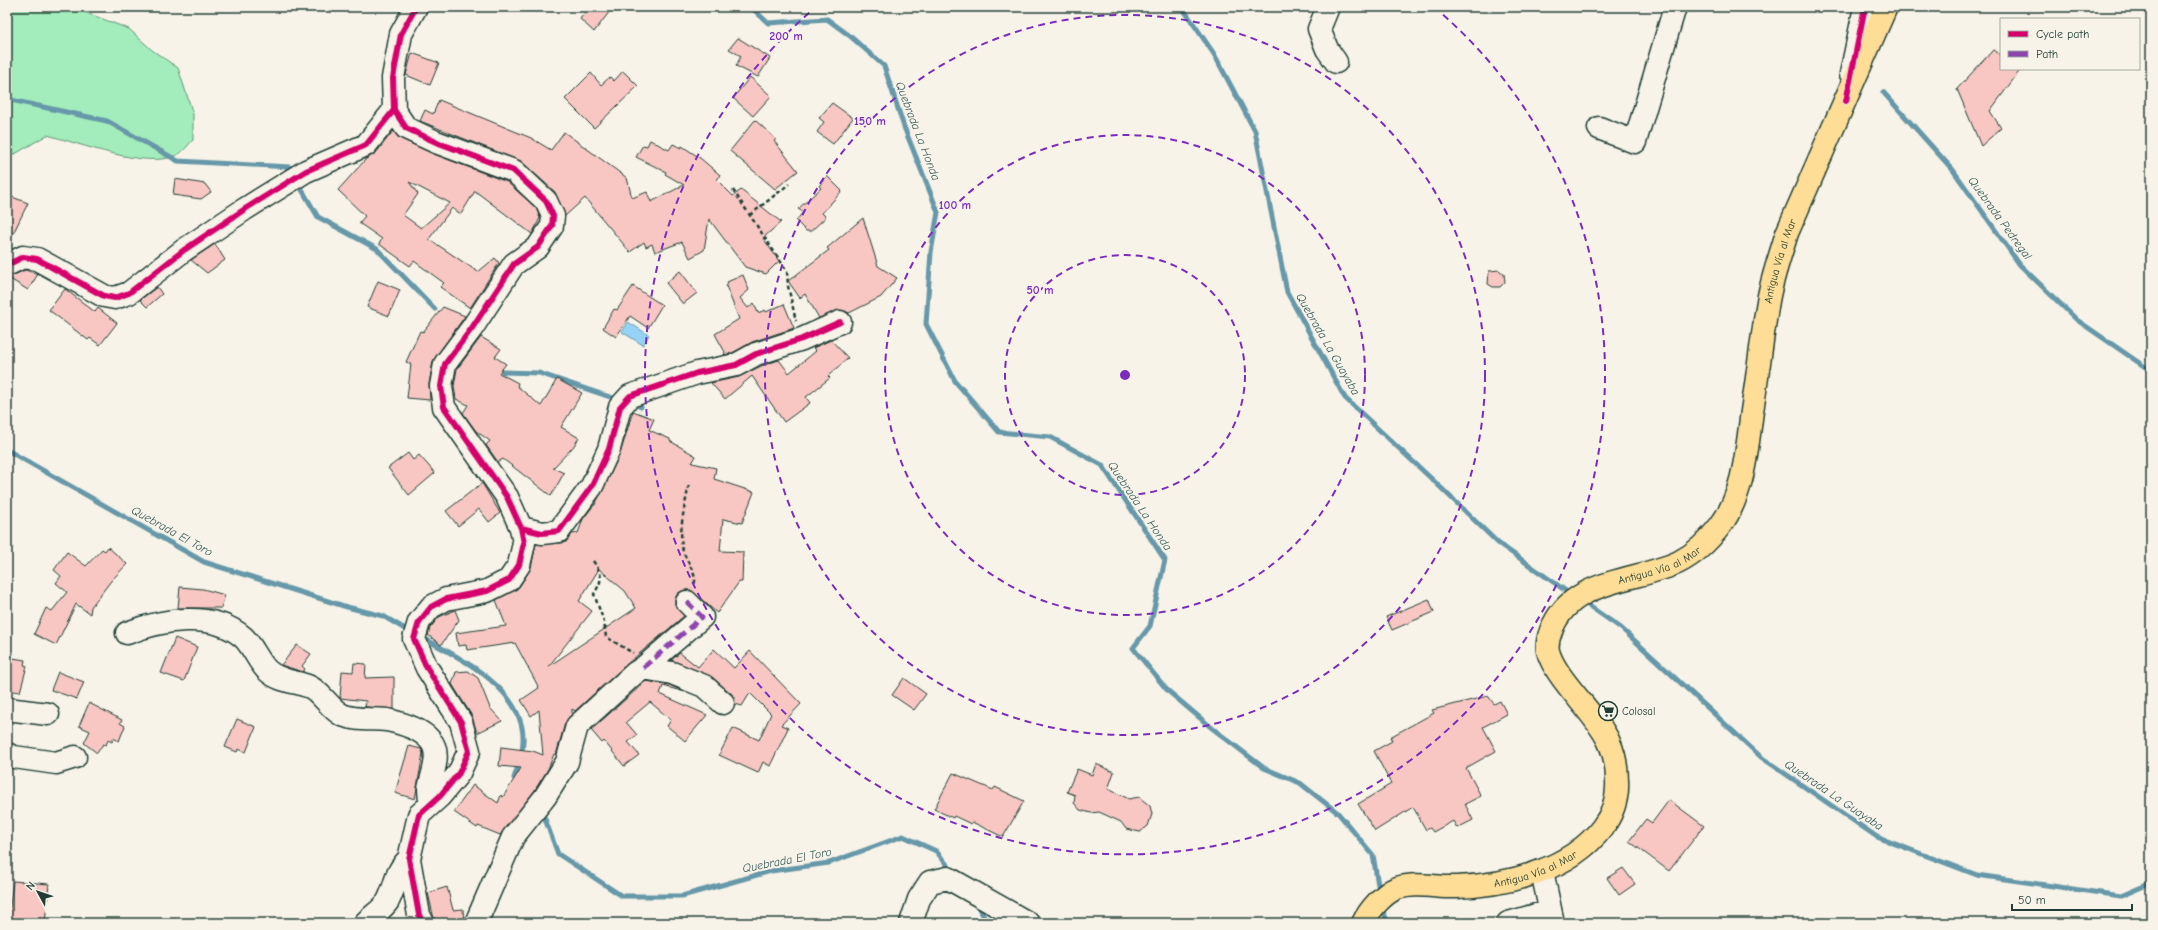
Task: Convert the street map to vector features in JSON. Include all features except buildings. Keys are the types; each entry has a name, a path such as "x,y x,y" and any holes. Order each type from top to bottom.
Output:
{"main road":[{"name":"Antigua Vía al Mar","path":"1363,923 1366,917 1382,898 1396,888 1419,885 1457,887 1500,882 1542,871 1568,858 1589,842 1602,828 1609,816 1618,792 1617,766 1609,741 1555,666 1548,649 1551,631 1559,616 1571,603 1590,591 1622,578 1651,572 1679,561 1702,546 1721,524 1737,495 1748,439 1768,298 1777,263 1787,234 1886,7"}],"street":[{"path":"416,7 401,34 393,78 394,110 406,128 436,142 514,172 546,201 553,216 552,226 538,247 514,264 472,328 445,364 441,386 444,407 507,497 521,528 524,543 519,566 509,580 486,591 446,599 431,607 419,622 414,639 427,668 461,722 469,751 459,773 419,815 409,859 419,915 422,923"},
{"path":"1328,7 1319,29 1327,49 1336,62"},
{"path":"1599,128 1635,142 1675,7"},
{"path":"1846,100 1866,7"},
{"path":"11,263 23,257 37,259 104,296 116,298 129,293 184,250 232,217 306,171 366,145 394,110"},
{"path":"521,528 542,533 559,531 592,486 609,449 620,407 630,396 697,373 736,365 756,354 802,339 840,322"},
{"path":"476,923 513,837 545,797 567,762 577,726 702,617 687,602"},
{"path":"127,633 148,625 179,621 206,621 226,627 243,638 268,672 283,680 312,687 329,706 342,715 357,718 387,720 424,734 435,748 435,765 429,791 431,804"},
{"path":"643,668 672,673 704,686 723,704"},
{"path":"7,709 48,714"},
{"path":"7,754 14,757 56,763 75,757"},
{"path":"365,923 387,901 400,867 409,859"},
{"path":"1508,923 1552,917 1542,871"},
{"path":"911,923 919,899 930,882 948,878 1028,923"}],"path":[{"path":"750,215 789,184"},
{"path":"733,190 786,270 794,313 802,339"},
{"path":"687,602 685,597 696,580 682,547 682,532 689,485"},
{"path":"593,561 601,577 601,583 594,594 604,622 606,637 628,648 643,664 643,668"}],"green space":[{"path":"7,7 77,7 79,10 129,29 152,50 178,68 193,114 193,140 179,154 164,159 149,159 113,154 47,135 15,154 7,153"}],"water":[{"path":"628,322 649,335 643,345 622,332"}],"waterway":[{"name":"Quebrada La Honda","path":"751,7 768,23 827,19 850,36 884,66 904,127 938,212 931,252 926,324 955,381 999,432 1050,437 1102,465 1165,560 1150,626 1133,648 1167,690 1212,728 1264,768 1300,783 1338,813 1373,855 1378,885"},
{"name":"Quebrada La Guayaba","path":"1182,7 1214,54 1255,131 1287,292 1345,398 1498,543 1566,591"},
{"name":"Quebrada Pedregal","path":"1883,92 1953,170 2020,265 2077,320 2151,371"},
{"path":"7,96 11,100 107,121 178,161 290,167"},
{"path":"298,183 318,217 377,249 435,309"},
{"path":"503,372 539,373 619,400"},
{"path":"632,404 641,407"},
{"name":"Quebrada El Toro","path":"7,450 204,562 347,607 383,616 405,629"},
{"name":"Quebrada La Guayaba","path":"1582,601 1621,628 1761,757 1877,837 1977,875 2121,896 2151,883"},
{"name":"Quebrada El Toro","path":"427,640 479,671 495,684 509,699 518,716 523,734 521,755"},
{"name":"Quebrada El Toro","path":"519,763 514,778 519,782"},
{"name":"Quebrada El Toro","path":"542,811 558,854 622,896 682,896 771,871 829,863 903,836 936,851 953,872"},
{"name":"Quebrada El Toro","path":"976,902 987,923"},
{"name":"Quebrada La Honda","path":"1383,911 1388,923"}],"marked path":[{"path":"643,668 702,617 687,602"}],"cycle path":[{"path":"416,7 401,34 393,78 394,110 406,128 436,142 514,171 546,201 553,216 552,226 538,247 514,264 472,328 445,364 441,386 444,407 507,497 521,528 524,543 519,565 509,580 487,591 446,599 431,607 419,622 414,639 427,668 461,722 469,751 459,773 440,796 419,815 409,859 419,915 423,923"},
{"path":"1846,101 1865,7"},
{"path":"11,263 23,257 37,259 104,296 115,298 129,293 184,250 245,209 306,171 366,145 394,110"},
{"path":"521,528 542,533 559,531 592,486 609,449 620,407 630,396 697,373 736,365 756,354 802,339 840,322"}],"place":[{"name":"Colosal","path":"1608,711"}]}
